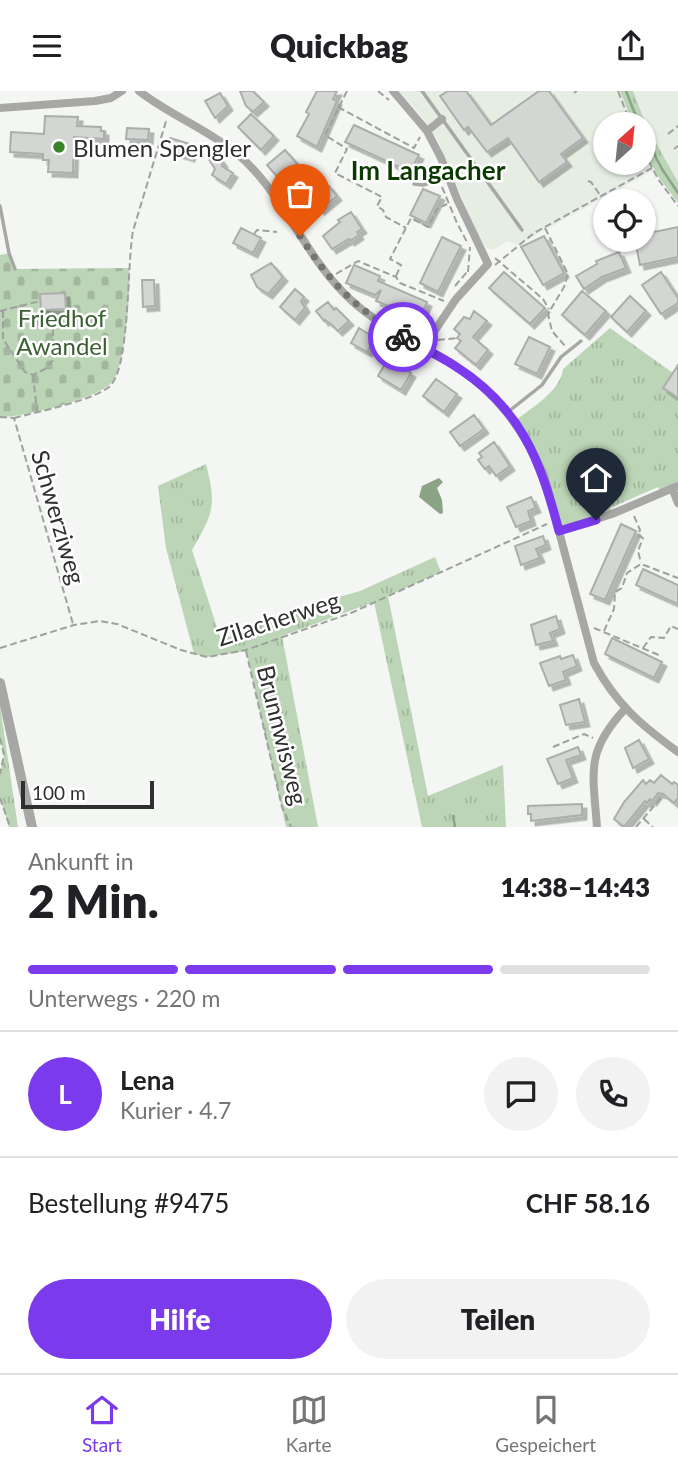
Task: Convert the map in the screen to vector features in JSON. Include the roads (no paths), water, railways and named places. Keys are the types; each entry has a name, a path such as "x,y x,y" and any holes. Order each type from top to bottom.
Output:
{"street":[{"path":"0,108 95,101 111,98 122,91"},
{"path":"139,91 218,139 252,168 267,185 329,278 355,304 405,338 470,376 508,412 531,446 539,465 594,663 605,684 625,709 645,728 678,752"},
{"path":"393,91 424,133 449,177 488,264 456,299 423,348"},
{"path":"424,133 442,119"},
{"path":"558,526 630,506 675,487 678,503"},
{"path":"0,683 32,827"},
{"path":"597,827 593,768 600,741 607,728 625,709"}],"lane":[{"path":"422,91 522,230"},
{"path":"416,186 449,177"},
{"path":"0,206 9,253 15,269"},
{"path":"508,412 542,385 569,349 581,341"},
{"path":"522,389 528,396"}],"waterway":[{"path":"626,91 634,112"},
{"path":"656,158 678,193"},
{"path":"453,816 455,827"}],"place":[{"name":"Blumen Spengler","path":"59,147"}],"district":[{"name":"Im Langacher","path":"428,170"}],"park label":[{"name":"Friedhof Awandel","path":"62,331"}]}
